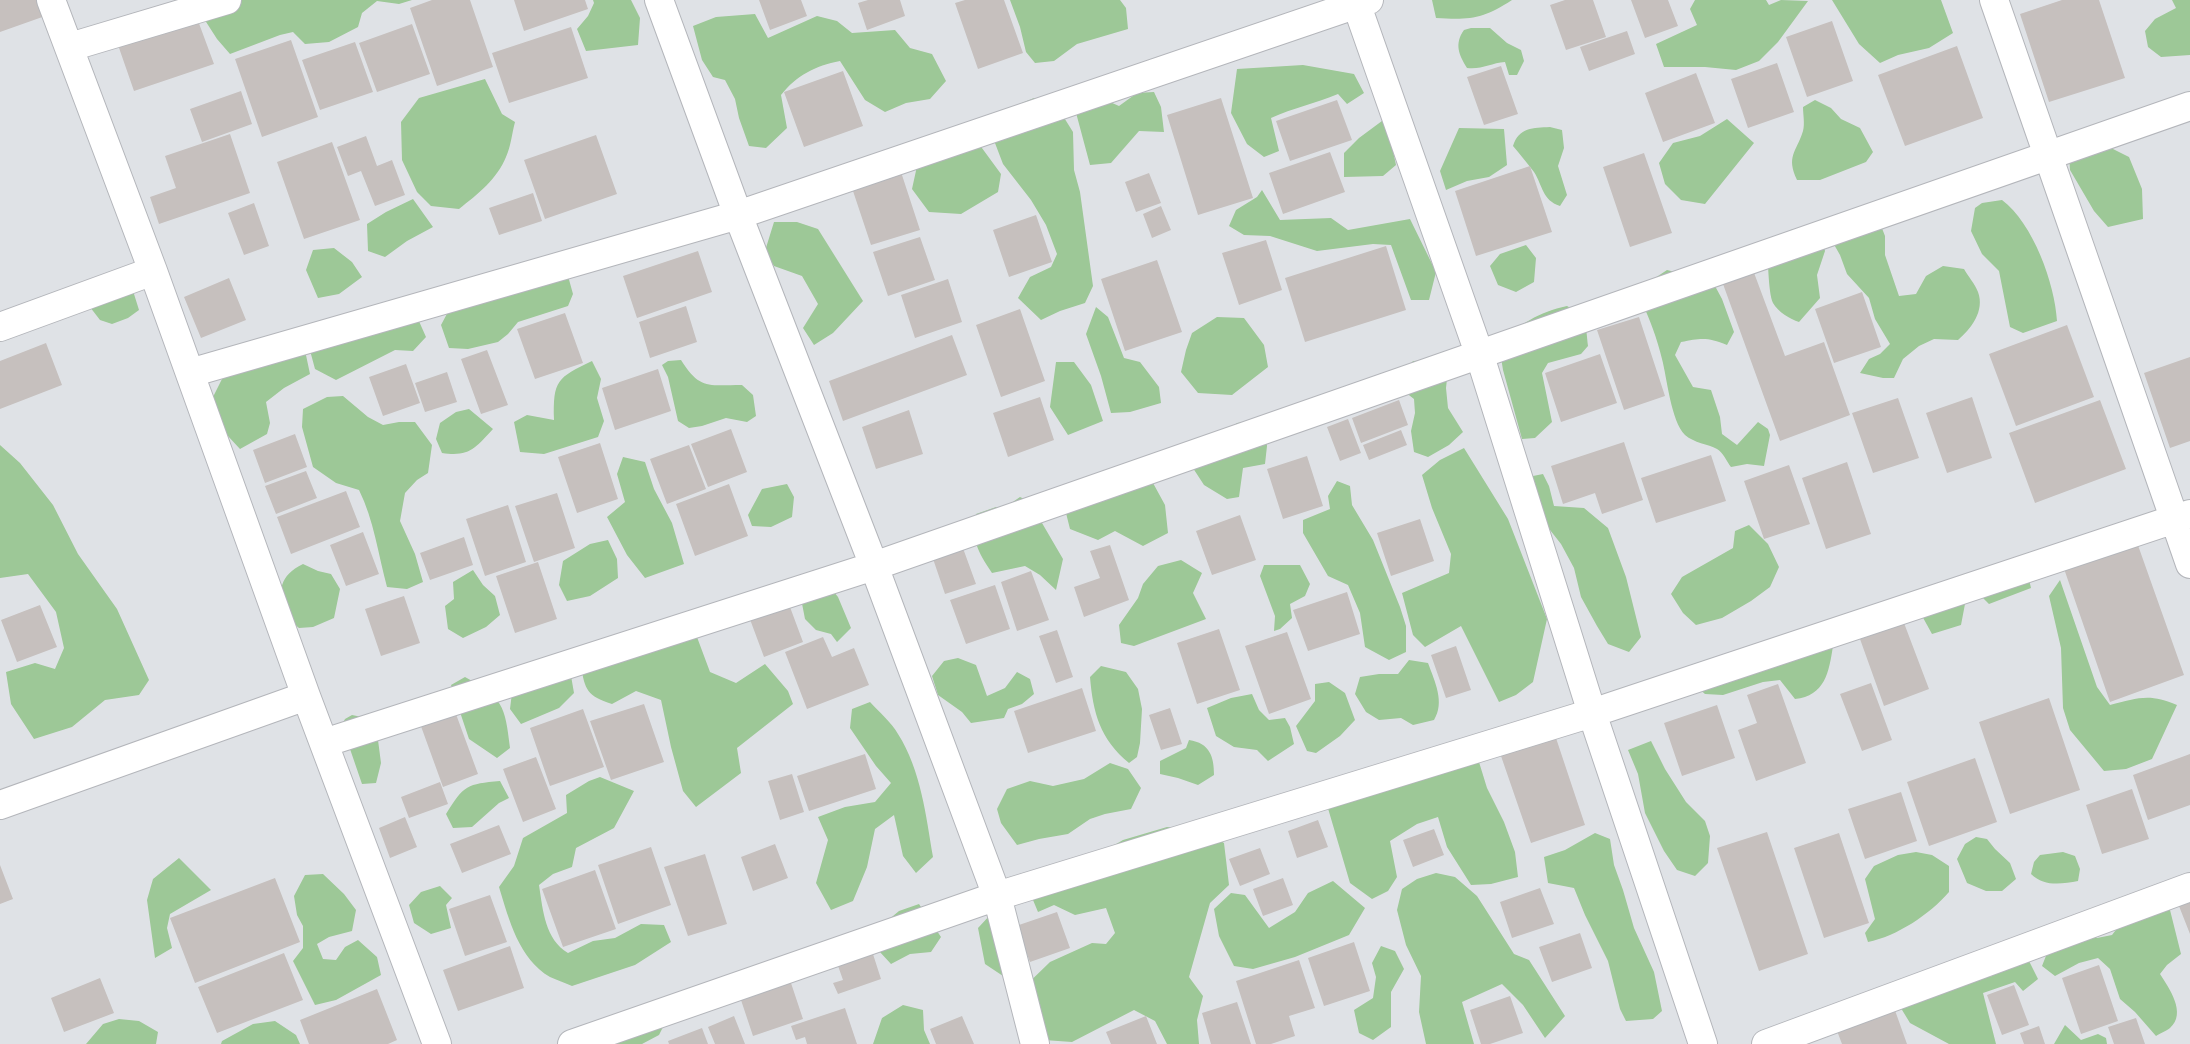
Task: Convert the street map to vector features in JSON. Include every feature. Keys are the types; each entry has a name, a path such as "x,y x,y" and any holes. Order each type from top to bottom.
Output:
{"street":[{"path":"52,0 154,271 306,696 436,1044"},
{"path":"70,47 227,0"},
{"path":"659,0 738,215 874,566 998,896 1035,1044"},
{"path":"1994,0 2048,156 2182,517 2190,564"},
{"path":"190,373 738,215 1360,1 1479,353 1592,713 1703,1044"},
{"path":"324,743 874,566 2190,106"},
{"path":"0,327 154,271"},
{"path":"572,1044 998,896 1592,713 2182,517"},
{"path":"0,805 306,696"},
{"path":"1766,1044 2190,887"}],"green space":[{"path":"209,0 412,0 399,4 377,1 362,13 358,27 329,42 305,44 293,32 230,54 217,39 201,14"},
{"path":"593,0 631,0 640,18 638,45 586,51 577,29 588,16 594,3"},
{"path":"1010,0 1120,0 1126,8 1128,29 1077,44 1054,61 1035,63 1026,52 1020,27"},
{"path":"1432,0 1512,0 1484,15 1458,19 1436,18"},
{"path":"1695,0 1766,0 1769,5 1781,0 1808,1 1778,42 1759,61 1736,70 1705,67 1664,67 1656,44 1697,25 1690,9"},
{"path":"1832,0 1941,0 1953,33 1929,48 1898,55 1880,63 1859,44"},
{"path":"2172,0 2190,0 2190,55 2161,57 2148,47 2145,31 2155,19 2176,8"},
{"path":"755,14 768,38 817,16 837,21 852,33 895,30 910,48 932,54 946,81 930,99 906,103 885,112 865,100 840,61 822,66 807,72 793,82 781,95 787,128 766,148 749,146 739,118 735,99 725,80 713,77 702,60 693,26 716,17"},
{"path":"1490,28 1507,43 1521,50 1524,61 1517,75 1509,75 1505,62 1477,68 1467,68 1458,45 1464,30"},
{"path":"1303,65 1354,74 1364,93 1347,104 1338,94 1271,118 1279,151 1264,157 1247,144 1231,113 1237,69"},
{"path":"485,79 502,114 515,122 506,157 492,179 480,192 459,209 431,206 417,192 402,160 401,122 419,98"},
{"path":"1085,91 1119,106 1137,93 1154,92 1161,107 1164,132 1139,131 1111,163 1090,165 1075,109"},
{"path":"1034,98 1063,116 1073,132 1074,170 1080,192 1093,286 1085,303 1060,311 1041,320 1018,298 1030,277 1051,267 1057,254 1046,225 1031,200 1003,164 990,130 1005,110"},
{"path":"1815,100 1831,108 1841,119 1860,128 1873,152 1866,162 1820,180 1797,180 1792,160 1804,128 1803,107"},
{"path":"1386,118 1396,165 1383,176 1344,177 1344,153 1359,138"},
{"path":"1727,119 1754,143 1705,204 1681,200 1665,184 1659,163 1673,143 1700,136"},
{"path":"1550,127 1562,130 1564,148 1558,166 1567,195 1560,206 1546,196 1534,172 1513,146 1519,135 1523,132 1532,128"},
{"path":"1459,128 1504,129 1507,165 1489,177 1467,181 1446,190 1440,171"},
{"path":"2068,140 2109,147 2129,157 2142,189 2143,219 2108,227 2094,211 2070,170"},
{"path":"979,144 1001,174 998,192 961,214 929,212 912,189 919,157"},
{"path":"1262,190 1280,220 1331,218 1348,230 1410,219 1436,272 1429,300 1411,300 1391,245 1373,244 1317,251 1270,236 1244,235 1229,226 1236,210 1257,197"},
{"path":"413,199 433,227 407,241 385,257 368,251 367,224"},
{"path":"2002,200 2023,223 2040,255 2052,290 2055,306 2057,321 2023,333 2010,327 1999,271 1982,254 1971,231 1975,208 1982,203"},
{"path":"1876,213 1885,236 1885,255 1899,296 1916,294 1926,276 1943,266 1964,269 1977,289 1980,299 1978,313 1972,325 1963,336 1958,340 1934,339 1919,346 1903,359 1894,378 1883,378 1860,373 1869,359 1880,354 1890,344 1875,319 1869,298 1847,274 1832,241"},
{"path":"774,222 797,222 818,229 863,301 833,333 814,345 803,328 818,304 802,276 774,266 765,251"},
{"path":"1793,229 1820,230 1825,251 1817,275 1820,298 1799,322 1778,309 1773,303 1770,291 1767,243"},
{"path":"1526,245 1536,258 1534,282 1516,292 1498,285 1490,266 1500,254"},
{"path":"334,248 352,262 362,277 339,294 318,298 306,270 313,250"},
{"path":"1667,270 1708,273 1722,299 1734,332 1727,345 1709,339 1681,342 1675,355 1693,387 1711,390 1720,417 1722,434 1737,445 1758,422 1768,429 1770,435 1764,466 1747,464 1731,467 1719,450 1697,442 1685,435 1676,420 1658,344 1641,301 1652,280"},
{"path":"568,276 573,294 568,306 518,322 498,342 468,349 449,348 441,325 449,310"},
{"path":"109,285 134,294 139,310 128,318 112,324 100,320 83,298"},
{"path":"1567,306 1582,318 1586,328 1588,346 1581,354 1548,363 1542,373 1552,422 1535,438 1522,439 1503,370 1499,345 1514,331 1538,315"},
{"path":"1096,307 1108,317 1124,358 1140,362 1159,387 1161,403 1130,412 1111,413 1101,376 1086,334"},
{"path":"1217,317 1244,318 1264,345 1268,367 1232,395 1198,393 1181,372 1192,333"},
{"path":"418,319 426,337 413,351 395,350 336,380 315,369 308,343"},
{"path":"303,341 310,374 284,388 266,402 270,423 267,434 240,449 227,435 213,397 227,369"},
{"path":"681,360 694,377 706,384 742,385 753,395 756,416 747,422 726,418 689,428 678,421 668,377 662,365 668,361"},
{"path":"1437,360 1448,370 1446,388 1448,408 1463,432 1449,445 1428,457 1414,452 1411,431 1415,413 1414,399 1396,385 1413,361"},
{"path":"592,361 601,379 597,398 604,421 598,437 544,454 520,452 514,422 527,415 554,420 556,388 564,377"},
{"path":"1056,362 1074,362 1091,385 1103,421 1068,435 1050,407"},
{"path":"343,396 368,417 383,425 415,422 432,445 428,473 417,480 405,493 400,521 415,554 423,582 407,589 387,587 372,525 359,490 336,483 313,467 302,427 303,409 327,397"},
{"path":"469,409 493,429 471,450 459,454 442,453 436,439 440,423 456,412"},
{"path":"1254,421 1265,430 1267,446 1265,464 1243,468 1239,497 1227,499 1204,485 1189,462 1237,423"},
{"path":"0,445 20,463 53,505 78,554 117,609 149,680 139,695 105,700 72,727 34,739 11,704 6,672 35,663 55,669 64,648 56,612 28,574 0,578"},
{"path":"1464,448 1508,519 1547,619 1533,682 1516,695 1499,702 1461,626 1425,647 1413,635 1402,593 1449,573 1451,554 1432,508 1422,475 1440,460"},
{"path":"623,457 645,462 654,489 672,523 684,564 645,578 627,555 607,517 625,502 617,474"},
{"path":"1136,462 1153,483 1165,505 1168,533 1143,546 1115,531 1098,540 1070,529 1061,493 1083,479"},
{"path":"1543,474 1549,486 1554,506 1584,508 1608,528 1626,577 1641,637 1629,652 1608,644 1581,597 1574,568 1561,544 1532,507 1529,481 1533,476"},
{"path":"1337,481 1350,486 1352,505 1373,540 1406,626 1406,652 1389,660 1365,647 1360,613 1348,585 1328,576 1303,533 1303,520 1330,509 1328,496"},
{"path":"787,484 794,497 792,517 771,527 752,526 748,515 762,489"},
{"path":"1020,497 1037,505 1042,523 1063,559 1056,590 1040,575 1025,566 992,573 977,545 975,539 976,514 996,507 1001,510"},
{"path":"1749,525 1768,544 1779,567 1770,587 1722,618 1696,625 1683,613 1671,594 1682,577 1733,548 1735,531"},
{"path":"608,540 617,559 618,578 590,596 567,601 559,585 563,561 590,544"},
{"path":"1181,560 1202,573 1193,593 1206,619 1134,646 1121,643 1119,625 1138,598 1143,584 1158,566"},
{"path":"303,564 318,571 331,574 340,589 334,618 313,627 299,628 282,614 281,591 282,584 289,574"},
{"path":"1264,565 1300,565 1310,584 1305,596 1290,604 1292,618 1280,629 1274,631 1275,616 1260,576"},
{"path":"473,570 483,585 495,596 500,615 486,627 463,638 448,629 445,606 454,599 453,582"},
{"path":"2027,571 2031,588 1989,604 1976,591"},
{"path":"807,573 822,577 838,597 851,628 837,642 831,634 816,630 805,619 799,588"},
{"path":"2060,580 2097,687 2110,705 2128,700 2151,698 2177,705 2152,759 2126,769 2104,771 2070,730 2063,708 2061,648 2049,596"},
{"path":"1951,596 1965,604 1961,625 1932,634 1921,614"},
{"path":"691,621 710,672 736,683 765,664 788,691 793,704 737,748 741,773 696,807 683,791 661,700 636,691 612,704 604,701 592,695 589,691 584,681 581,666"},
{"path":"1833,646 1830,665 1824,681 1819,688 1805,697 1795,699 1780,680 1763,682 1723,695 1705,694 1695,685"},
{"path":"958,658 976,665 987,696 1005,688 1017,672 1030,679 1034,694 1022,704 1008,709 1004,718 971,723 962,712 938,695 932,676 944,661"},
{"path":"1409,660 1428,663 1439,699 1439,706 1434,720 1413,725 1401,718 1379,720 1366,712 1355,694 1360,677 1398,674"},
{"path":"1101,666 1126,672 1138,689 1142,709 1140,743 1137,757 1129,763 1111,744 1096,714 1090,677"},
{"path":"570,670 574,693 559,708 521,724 510,709 514,676"},
{"path":"465,677 495,697 504,712 510,748 497,758 469,739 451,685"},
{"path":"1329,682 1345,693 1355,720 1340,736 1316,753 1307,751 1296,726 1315,701 1315,684"},
{"path":"1252,694 1259,710 1269,720 1285,718 1290,727 1294,744 1268,761 1257,750 1234,747 1216,736 1207,708 1231,698"},
{"path":"870,702 888,721 906,748 917,778 925,810 933,857 916,873 903,856 894,815 875,829 867,867 853,901 831,910 816,883 828,840 818,817 845,807 875,802 891,783 876,766 850,728 852,709"},
{"path":"352,715 367,718 374,724 381,763 376,783 362,784 350,749 339,730 345,719"},
{"path":"1189,740 1202,744 1209,752 1213,762 1214,775 1198,785 1160,774 1160,761 1186,748"},
{"path":"1651,741 1665,769 1686,802 1705,821 1710,836 1708,863 1695,876 1677,870 1664,851 1645,813 1638,774 1628,750"},
{"path":"1468,752 1479,762 1487,788 1504,822 1515,852 1518,877 1491,884 1471,885 1447,847 1438,817 1417,824 1390,841 1397,877 1388,891 1372,899 1350,883 1327,805"},
{"path":"1110,763 1128,769 1141,788 1131,809 1090,819 1068,834 1017,845 1001,823 997,809 1007,789 1030,781 1053,786 1084,779"},
{"path":"600,777 634,791 614,828 576,848 572,867 553,874 539,885 546,924 554,940 568,953 593,941 615,938 641,924 664,925 671,942 635,965 572,986 550,977 530,960 511,925 499,887 514,866 523,838 567,813 566,795 589,781"},
{"path":"500,781 509,798 499,803 472,827 453,828 446,814 462,792 473,785"},
{"path":"1167,827 1204,833 1224,843 1229,885 1210,903 1189,977 1203,996 1197,1020 1199,1044 1167,1044 1155,1021 1134,1010 1072,1042 1044,1040 1017,994 1050,962 1092,943 1106,944 1115,933 1106,908 1075,915 1054,905 1038,912 1033,900 1050,881 1123,840"},
{"path":"1595,833 1610,839 1614,865 1634,928 1654,972 1662,1011 1653,1019 1626,1021 1620,1009 1608,961 1574,888 1548,883 1544,857 1565,850"},
{"path":"1976,837 1987,839 2010,863 2016,879 2002,891 1986,891 1967,883 1957,859 1965,844"},
{"path":"1916,852 1932,855 1949,866 1949,892 1932,909 1901,930 1868,942 1865,933 1875,919 1865,879 1874,866 1898,855"},
{"path":"2063,852 2075,856 2080,869 2078,881 2053,884 2042,881 2031,874 2034,862 2040,855"},
{"path":"179,858 211,890 170,914 167,928 172,948 155,958 147,900 153,879"},
{"path":"1436,873 1455,877 1477,896 1514,954 1529,960 1565,1016 1545,1038 1523,1005 1502,984 1462,1002 1474,1044 1426,1044 1419,1012 1421,976 1406,945 1397,910 1402,889 1417,879"},
{"path":"323,874 344,894 356,910 352,931 329,937 317,944 323,959 336,960 345,947 358,940 377,957 381,975 336,1000 315,1005 293,961 303,948 303,926 297,915 294,896 305,875"},
{"path":"1333,881 1365,908 1349,935 1295,957 1253,969 1234,966 1219,936 1214,909 1231,893 1245,895 1269,928 1295,912 1308,893"},
{"path":"440,886 452,898 446,905 451,928 431,934 414,923 409,905 421,892"},
{"path":"2168,902 2181,954 2167,965 2160,974 2172,993 2177,1008 2177,1015 2175,1022 2170,1028 2156,1036 2135,1012 2120,999 2110,969 2098,958 2079,963 2055,976 2042,966 2051,943 2085,929 2097,938 2112,935 2133,908"},
{"path":"919,904 941,937 931,952 910,954 891,964 879,951 881,926 899,911"},
{"path":"991,914 1024,968 1003,976 985,964 978,928"},
{"path":"1381,946 1395,951 1404,969 1391,992 1391,1027 1373,1040 1359,1033 1354,1010 1373,998 1376,977 1372,963"},
{"path":"2026,955 2038,979 2023,991 2015,982 1983,993 1996,1044 1949,1044 1910,1023 1896,1000 1992,976 2004,958"},
{"path":"903,1005 923,1010 924,1030 930,1044 873,1044 882,1018"},
{"path":"119,1019 139,1021 158,1032 156,1044 86,1044 103,1024"},
{"path":"667,1019 659,1035 642,1044 597,1044"},
{"path":"275,1021 296,1035 300,1044 221,1044 222,1041 253,1024"},
{"path":"2065,1025 2081,1040 2098,1034 2106,1038 2107,1044 2054,1044"}],"building":[{"path":"0,0 42,0 48,15 0,32"},
{"path":"432,0 470,0 493,67 437,86 410,8"},
{"path":"514,0 585,0 588,9 524,31"},
{"path":"759,0 801,0 807,16 770,30"},
{"path":"868,0 900,0 905,16 867,30 858,3"},
{"path":"965,0 1004,0 1023,53 978,69 955,3"},
{"path":"1565,0 1593,0 1606,37 1566,50 1550,5"},
{"path":"1631,0 1668,0 1678,26 1645,38"},
{"path":"2062,0 2099,0 2125,78 2049,102 2020,14"},
{"path":"197,18 214,64 134,91 118,45"},
{"path":"1832,21 1853,81 1807,97 1786,37"},
{"path":"412,24 430,74 377,92 359,43"},
{"path":"571,27 588,78 509,103 492,53"},
{"path":"1627,31 1635,54 1589,71 1580,47"},
{"path":"291,40 318,117 262,137 235,59"},
{"path":"355,42 373,92 320,110 302,60"},
{"path":"1957,46 1983,118 1905,146 1878,75"},
{"path":"1777,63 1794,112 1748,128 1731,79"},
{"path":"1501,66 1518,114 1484,125 1467,77"},
{"path":"843,71 863,126 804,147 784,92"},
{"path":"1696,73 1715,123 1663,142 1645,93"},
{"path":"241,91 252,124 202,142 190,109"},
{"path":"1221,98 1253,198 1198,215 1167,115"},
{"path":"1337,100 1352,140 1290,161 1276,121"},
{"path":"230,134 250,193 159,224 150,197 176,188 165,156"},
{"path":"596,135 617,194 545,219 524,160"},
{"path":"366,136 377,166 392,160 405,195 375,206 361,171 348,176 337,147"},
{"path":"332,142 360,220 304,239 277,162"},
{"path":"1330,152 1345,192 1283,214 1269,173"},
{"path":"1644,153 1672,233 1630,247 1603,167"},
{"path":"1530,166 1552,232 1476,256 1455,191"},
{"path":"901,172 920,230 871,245 852,188"},
{"path":"1149,173 1161,203 1136,212 1125,182"},
{"path":"533,193 542,221 499,235 489,208"},
{"path":"254,203 269,246 244,255 228,213"},
{"path":"1161,206 1171,230 1152,238 1143,214"},
{"path":"1036,215 1052,262 1009,277 993,230"},
{"path":"920,237 935,280 888,296 873,252"},
{"path":"1266,240 1282,290 1239,305 1222,253"},
{"path":"1386,246 1406,310 1305,342 1285,278"},
{"path":"698,251 712,292 637,318 623,276"},
{"path":"1157,260 1182,332 1125,351 1101,279"},
{"path":"1750,262 1785,356 1824,342 1850,415 1780,441 1719,273"},
{"path":"229,278 246,320 201,338 184,297"},
{"path":"948,279 962,322 915,338 901,295"},
{"path":"1862,292 1881,347 1834,363 1815,309"},
{"path":"686,306 697,342 650,358 639,322"},
{"path":"1020,309 1045,381 1001,397 976,325"},
{"path":"565,313 583,363 535,379 517,329"},
{"path":"1639,317 1665,396 1624,410 1597,330"},
{"path":"2067,325 2094,397 2016,426 1989,354"},
{"path":"952,335 967,375 843,421 829,381"},
{"path":"46,343 62,385 0,409 0,361"},
{"path":"487,350 508,405 481,414 461,359"},
{"path":"1600,354 1617,403 1561,422 1545,373"},
{"path":"2190,357 2190,441 2170,448 2144,373"},
{"path":"406,364 420,403 383,416 369,377"},
{"path":"658,369 671,411 615,430 602,388"},
{"path":"447,372 457,402 425,412 415,383"},
{"path":"1040,397 1054,440 1008,457 993,413"},
{"path":"1972,397 1992,458 1947,473 1926,413"},
{"path":"1898,398 1919,458 1873,473 1852,413"},
{"path":"1399,400 1408,425 1361,443 1352,418"},
{"path":"2100,400 2126,469 2035,503 2009,433"},
{"path":"909,410 923,454 876,469 862,427"},
{"path":"1348,419 1361,453 1340,461 1327,427"},
{"path":"731,429 747,472 708,487 691,444"},
{"path":"1401,430 1407,445 1369,460 1363,445"},
{"path":"295,434 307,467 265,483 253,450"},
{"path":"1624,442 1643,500 1602,514 1595,493 1563,504 1551,466"},
{"path":"600,443 618,499 577,513 558,457"},
{"path":"689,445 706,489 667,504 650,459"},
{"path":"1711,455 1726,501 1656,523 1641,478"},
{"path":"1307,456 1323,506 1283,519 1267,469"},
{"path":"1847,462 1871,534 1826,549 1802,478"},
{"path":"1789,465 1810,524 1764,539 1744,481"},
{"path":"306,471 317,498 276,514 265,486"},
{"path":"729,484 748,536 695,556 676,504"},
{"path":"346,491 360,527 291,554 277,517"},
{"path":"557,493 575,548 534,562 515,506"},
{"path":"508,505 526,562 485,576 466,519"},
{"path":"1240,515 1256,560 1212,575 1196,531"},
{"path":"1420,519 1434,561 1391,576 1377,533"},
{"path":"363,532 379,574 346,586 330,545"},
{"path":"2134,534 2184,675 2110,702 2061,560"},
{"path":"464,537 473,565 430,580 420,553"},
{"path":"960,540 976,584 945,594 930,550"},
{"path":"1110,545 1129,600 1084,617 1074,587 1100,578 1090,551"},
{"path":"538,562 557,619 515,633 496,576"},
{"path":"1031,571 1049,620 1017,631 1001,582"},
{"path":"995,585 1010,629 966,644 950,600"},
{"path":"1347,592 1360,634 1308,651 1293,610"},
{"path":"404,596 420,643 381,656 365,609"},
{"path":"787,599 803,642 764,657 748,614"},
{"path":"40,605 57,647 17,662 1,620"},
{"path":"1904,623 1929,689 1884,706 1860,639"},
{"path":"1219,629 1240,690 1197,704 1177,643"},
{"path":"1057,630 1073,677 1056,683 1039,636"},
{"path":"1287,632 1311,699 1269,714 1245,646"},
{"path":"823,637 832,657 854,648 869,685 807,709 785,652"},
{"path":"1456,646 1471,690 1446,698 1431,655"},
{"path":"1871,683 1892,740 1862,751 1840,694"},
{"path":"1778,684 1806,763 1756,781 1738,730 1757,723 1747,695"},
{"path":"1082,688 1096,731 1028,753 1014,711"},
{"path":"2049,698 2080,790 2010,814 1979,722"},
{"path":"644,704 664,762 611,780 590,721"},
{"path":"1717,705 1735,758 1682,776 1664,723"},
{"path":"453,706 478,774 443,787 418,718"},
{"path":"1170,708 1182,744 1161,750 1149,715"},
{"path":"583,709 604,767 550,786 530,728"},
{"path":"1556,738 1585,825 1531,843 1501,756"},
{"path":"865,754 876,789 809,811 797,776"},
{"path":"2190,754 2190,805 2148,820 2133,775"},
{"path":"536,757 556,809 523,822 503,769"},
{"path":"1975,758 1997,822 1929,846 1907,782"},
{"path":"792,774 804,812 780,820 768,781"},
{"path":"440,782 448,804 409,818 401,797"},
{"path":"2132,789 2149,839 2102,854 2086,805"},
{"path":"1901,792 1917,841 1865,859 1848,809"},
{"path":"405,817 417,847 390,858 379,828"},
{"path":"1318,820 1328,847 1297,858 1288,831"},
{"path":"499,825 511,854 462,873 450,844"},
{"path":"1434,829 1444,855 1413,867 1403,840"},
{"path":"1767,832 1808,954 1759,971 1717,848"},
{"path":"1839,833 1869,923 1824,938 1794,848"},
{"path":"775,844 788,878 753,891 741,857"},
{"path":"651,847 671,905 618,924 598,865"},
{"path":"1260,848 1270,874 1240,886 1229,859"},
{"path":"705,854 727,924 688,936 664,867"},
{"path":"0,865 13,899 0,904"},
{"path":"595,870 616,929 563,947 542,889"},
{"path":"275,878 300,942 195,983 170,918"},
{"path":"1283,878 1293,905 1263,916 1253,889"},
{"path":"1540,888 1554,924 1512,938 1500,902"},
{"path":"490,895 507,942 465,956 449,909"},
{"path":"2190,896 2190,934 2177,901"},
{"path":"1057,912 1070,948 1030,962 1016,926"},
{"path":"1580,933 1592,968 1552,982 1539,947"},
{"path":"1354,942 1370,991 1324,1006 1308,958"},
{"path":"510,946 524,988 458,1011 443,970"},
{"path":"872,951 881,979 838,994 833,983 843,980 837,963"},
{"path":"284,953 303,1000 217,1033 198,987"},
{"path":"1299,960 1315,1008 1289,1016 1295,1036 1271,1044 1256,1044 1236,981"},
{"path":"2099,965 2118,1021 2081,1034 2062,978"},
{"path":"788,974 803,1019 753,1036 738,991"},
{"path":"100,978 114,1013 64,1032 51,998"},
{"path":"2014,985 2029,1025 2002,1035 1987,995"},
{"path":"377,989 397,1040 388,1044 309,1044 300,1020"},
{"path":"1510,996 1523,1033 1490,1044 1481,1044 1470,1010"},
{"path":"1237,1002 1251,1044 1211,1044 1202,1013"},
{"path":"1892,1002 1907,1044 1842,1044 1834,1023"},
{"path":"845,1008 857,1044 807,1044 805,1037 796,1040 791,1026"},
{"path":"734,1016 745,1044 715,1044 708,1027"},
{"path":"962,1016 974,1044 936,1044 930,1029"},
{"path":"1146,1016 1157,1044 1111,1044 1106,1032"},
{"path":"2136,1018 2145,1044 2114,1044 2108,1027"},
{"path":"2039,1026 2045,1044 2024,1044 2020,1033"},
{"path":"702,1028 708,1044 669,1044 668,1041"}]}
